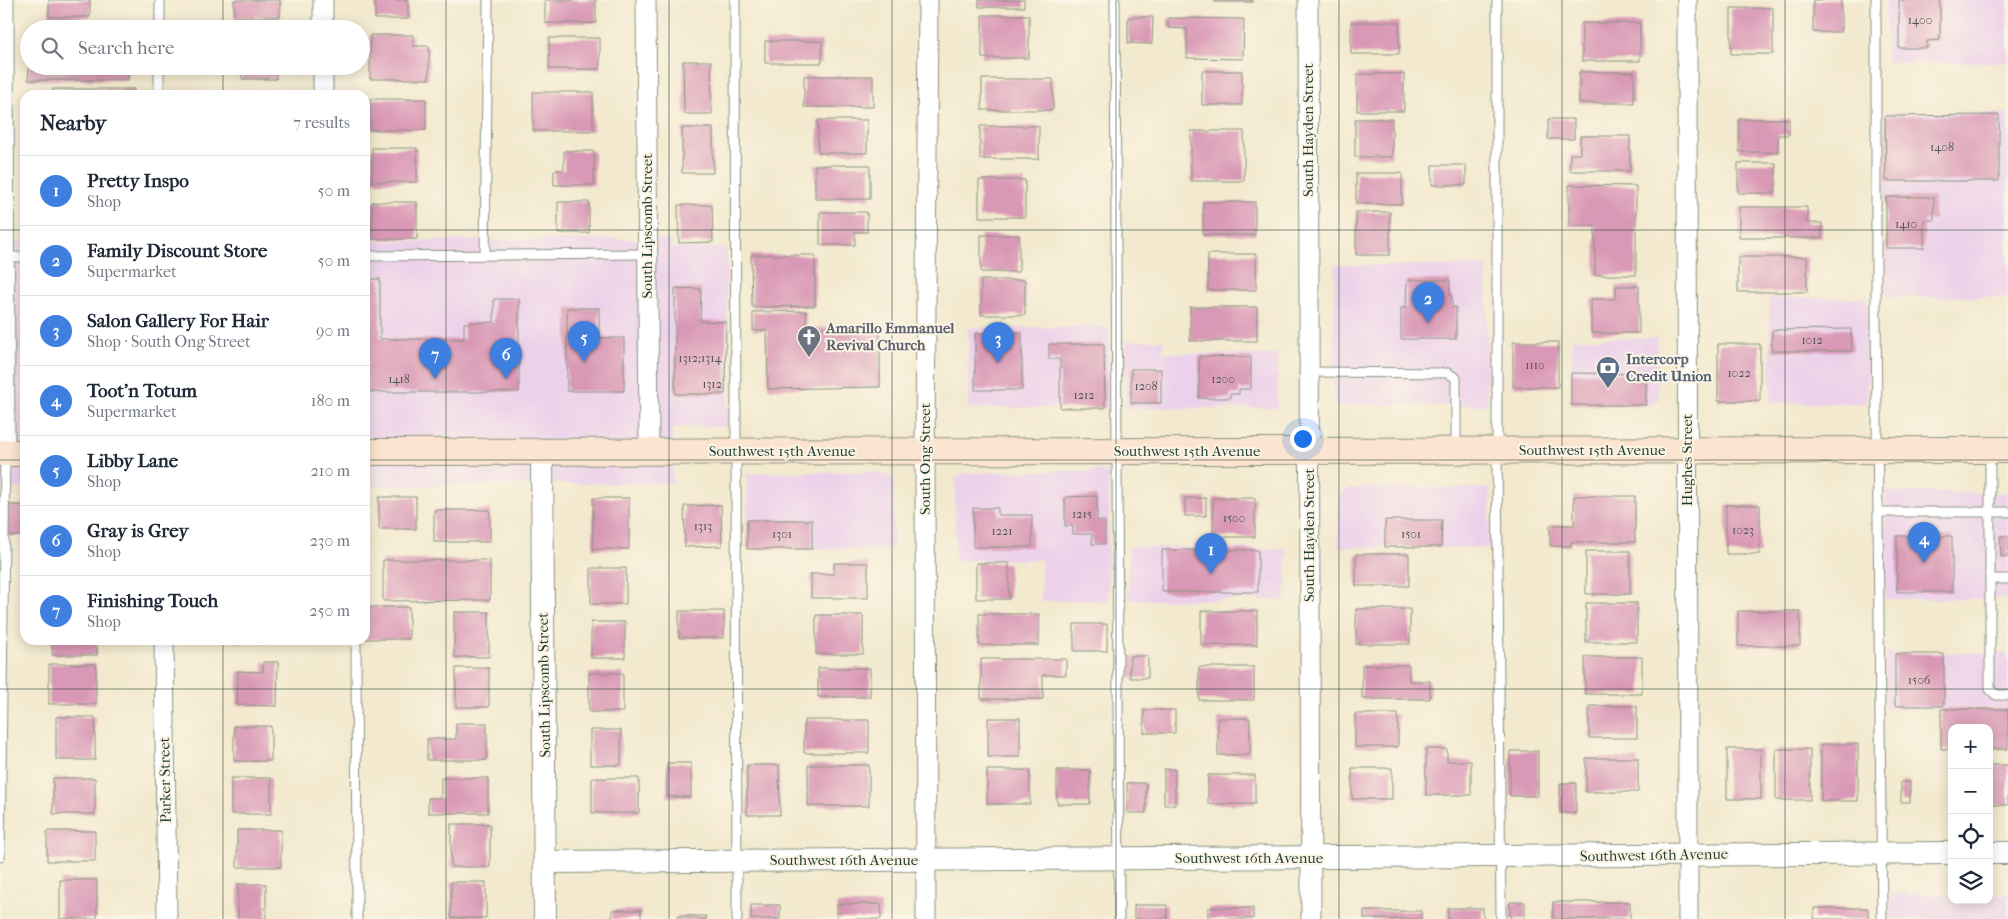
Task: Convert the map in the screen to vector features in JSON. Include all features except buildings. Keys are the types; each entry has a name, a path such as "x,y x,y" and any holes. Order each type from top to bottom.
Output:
{"main road":[{"name":"Southwest 15th Avenue","path":"370,452 1999,450"}],"street":[{"path":"4,0 5,257 10,453"},
{"path":"323,0 323,20"},
{"name":"South Lipscomb Street","path":"646,0 648,452"},
{"name":"South Ong Street","path":"926,919 925,451 928,0"},
{"name":"South Hayden Street","path":"1308,0 1311,919"},
{"name":"Hughes Street","path":"1687,0 1688,919"},
{"path":"323,75 323,90"},
{"name":"South Lipscomb Street","path":"542,452 546,919"},
{"name":"Parker Street","path":"164,645 167,919"},
{"name":"Southwest 16th Avenue","path":"546,862 1948,853"},
{"path":"1993,853 2008,853"}],"lane":[{"path":"160,0 160,20"},
{"path":"485,255 488,0"},
{"path":"735,0 737,919"},
{"path":"1115,0 1119,919"},
{"path":"1497,0 1497,450 1501,919"},
{"path":"1876,0 1877,449 1882,919"},
{"path":"159,75 159,90"},
{"path":"370,256 647,254"},
{"path":"5,257 20,257"},
{"path":"1308,372 1448,373 1456,378 1456,450"},
{"path":"1999,450 1990,512 1990,690 1996,695 2008,695"},
{"path":"0,857 10,453"},
{"path":"1878,512 2008,512"},
{"path":"1990,578 2008,579"},
{"path":"356,645 357,919"}],"shaded area":[{"path":"1886,0 2008,0 2008,62 1886,62"},
{"path":"1885,113 2008,113 2008,297 1886,297"},
{"path":"670,239 671,248 727,248 728,426 672,427 673,483 370,486 370,241"},
{"path":"20,242 20,488 0,489 0,243"},
{"path":"1335,265 1487,266 1487,405 1338,405 1333,399"},
{"path":"1769,298 1867,298 1868,403 1771,403"},
{"path":"1109,327 1109,408 968,408 968,328"},
{"path":"1572,338 1657,338 1658,401 1652,405 1571,405"},
{"path":"1163,340 1163,353 1278,355 1277,408 1126,408 1126,341"},
{"path":"1109,471 1108,601 1041,601 1041,560 955,560 955,480 962,473"},
{"path":"876,472 894,478 893,549 747,549 747,473"},
{"path":"1348,488 1490,488 1490,548 1338,547 1338,498"},
{"path":"1885,492 2008,493 2008,599 1885,599"},
{"path":"1129,547 1287,549 1285,600 1128,600"},
{"path":"1885,653 2008,653 2008,708 1885,708"},
{"path":"1890,894 1948,894 1948,904 1993,904 1993,894 2008,894 2008,919 1890,919"}],"place":[{"name":"Family Discount Store","path":"1428,323"},
{"name":"Amarillo Emmanuel Revival Church","path":"809,358"},
{"name":"Libby Lane","path":"584,362"},
{"name":"Salon Gallery For Hair","path":"998,363"},
{"name":"Finishing Touch","path":"435,379"},
{"name":"Gray is Grey","path":"506,379"},
{"name":"Intercorp Credit Union","path":"1608,389"},
{"name":"Toot'n Totum","path":"1924,563"},
{"name":"Pretty Inspo","path":"1211,574"}]}
